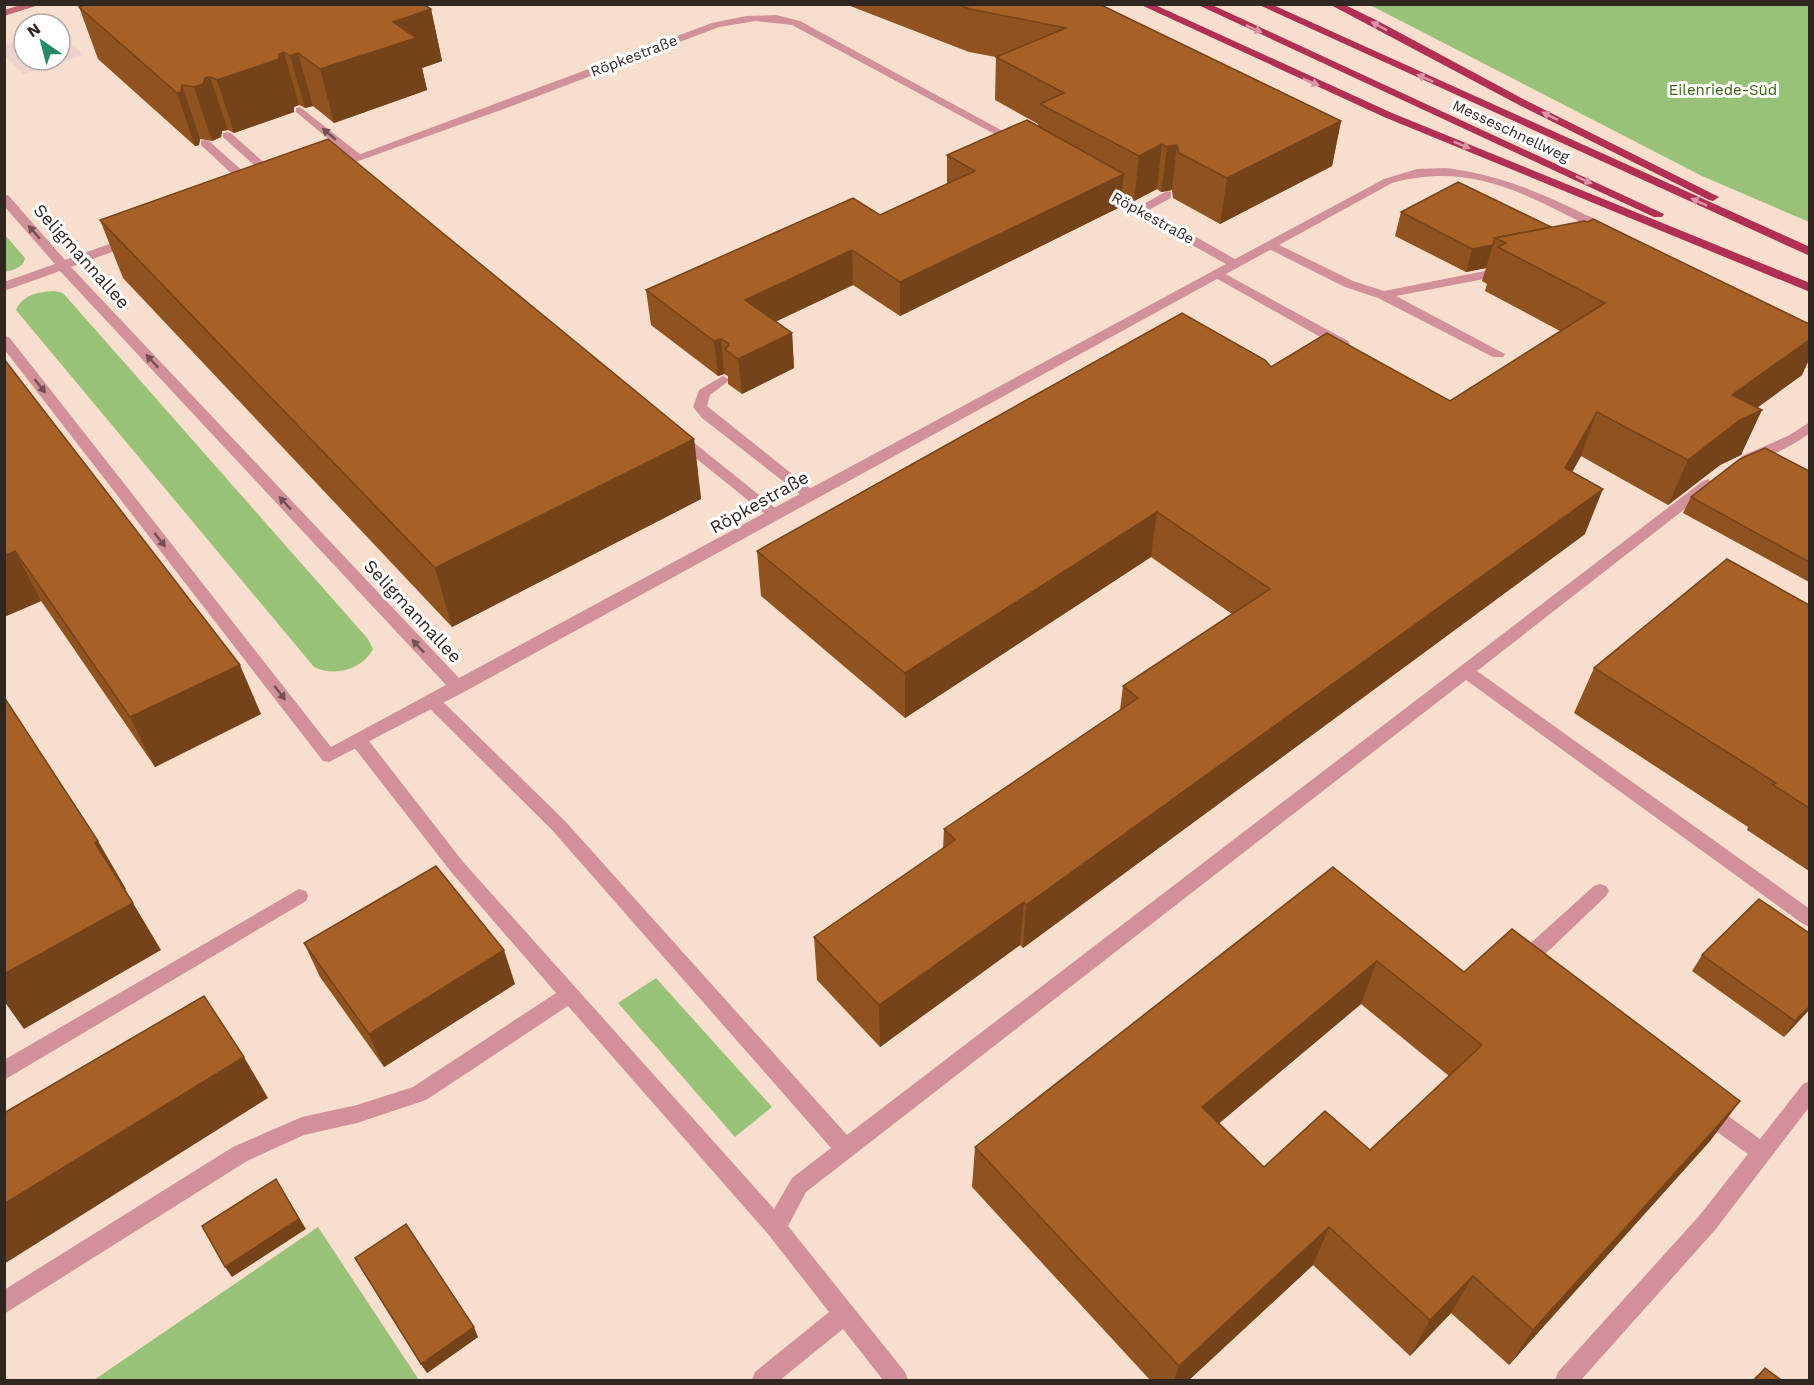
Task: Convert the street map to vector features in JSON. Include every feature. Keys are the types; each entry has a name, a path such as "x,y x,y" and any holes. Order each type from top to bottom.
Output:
{"highway":[{"path":"1144,4 1388,115 1809,286"},
{"name":"Messeschnellweg","path":"1201,4 1809,286"},
{"name":"Messeschnellweg","path":"1262,4 1809,252"},
{"path":"1334,4 1523,103 1809,245"}],"main road":[{"path":"4,13 37,4"}],"street":[{"name":"Röpkestraße","path":"315,173 508,104 716,25 741,19 764,17 796,23 1032,150"},
{"path":"300,110 357,157"},
{"path":"205,143 254,195 288,183 227,135"},
{"name":"Röpkestraße","path":"458,688 1388,181 1419,172 1440,170 1478,174 1504,183 1619,236"},
{"name":"Röpkestraße","path":"1090,183 1236,264"},
{"path":"1138,210 1167,195"},
{"name":"Seligmannallee","path":"4,198 63,266 458,688 329,756 4,340"},
{"path":"4,287 146,235"},
{"path":"1270,245 1349,284 1383,295 1498,354"},
{"path":"1383,295 1522,268"},
{"path":"1218,274 1351,349"},
{"path":"723,380 704,393 700,407 707,415 811,496"},
{"path":"776,1227 799,1185 1731,467 1792,439 1809,426"},
{"path":"669,430 775,515"},
{"path":"1465,671 1809,918"},
{"path":"433,702 559,826 846,1149"},
{"path":"358,741 458,868 776,1227 897,1380"},
{"path":"1536,987 1528,970 1531,955 1600,891"},
{"path":"4,1071 299,896"},
{"path":"4,1303 240,1154 302,1126 357,1114 418,1094 570,994"},
{"path":"1566,1380 1707,1223 1809,1090"},
{"path":"1687,1098 1762,1152"},
{"path":"763,1380 844,1314"}],"shaded area":[{"path":"12,43 12,63 5,56 5,45"},
{"path":"72,44 84,55 72,59"}],"green space":[{"name":"Eilenriede-Süd","path":"1370,5 1809,5 1809,222 1702,176"},
{"path":"5,235 25,258 20,266 5,272"},
{"path":"54,291 63,293 368,639 373,649 362,662 355,667 339,671 314,667 16,310 22,301 31,295"},
{"path":"656,978 772,1107 735,1137 618,1003"},
{"path":"318,1227 419,1380 94,1380"}],"building":[{"path":"88,4 423,4 431,9 393,22 416,38 320,69 298,53 290,56 284,52 279,54 279,59 217,80 210,77 205,78 203,84 194,87 182,85 181,92 177,93 79,7"},
{"path":"957,4 1099,4 1341,121 1227,178 1179,153 1177,145 1167,147 1162,144 1139,156 1040,104 1064,93 996,57 1066,28 970,9"},
{"path":"1027,120 1124,174 900,282 852,250 745,300 792,333 738,359 725,349 728,343 721,339 714,341 646,290 853,198 880,215 975,171 947,155"},
{"path":"328,139 694,439 435,568 100,220"},
{"path":"1458,182 1551,227 1495,238 1493,245 1472,249 1401,212"},
{"path":"1593,219 1809,324 1809,340 1732,395 1762,410 1740,420 1688,460 1597,412 1565,468 1603,489 1026,905 1024,902 879,1005 814,937 955,840 944,829 1138,698 1123,686 1270,589 1157,512 905,673 757,551 1182,313 1265,360 1271,367 1327,333 1450,401 1605,303 1498,247 1506,243 1495,238 1588,222"},
{"path":"4,359 240,665 130,717 15,551 4,556"},
{"path":"1765,448 1809,471 1809,562 1691,497 1740,459"},
{"path":"1727,559 1809,605 1809,808 1773,785 1776,783 1594,668"},
{"path":"4,697 98,841 95,843 133,903 4,974"},
{"path":"436,866 504,950 369,1034 304,943"},
{"path":"1333,867 1464,972 1512,929 1740,1101 1533,1330 1473,1276 1430,1320 1329,1227 1179,1366 975,1147","holes":["1377,961 1482,1045 1370,1150 1325,1111 1264,1167 1202,1107"]},
{"path":"1759,899 1809,933 1809,1007 1795,1021 1702,955"},
{"path":"204,996 244,1057 4,1204 4,1113"},
{"path":"276,1179 299,1219 225,1267 202,1226"},
{"path":"406,1224 474,1327 421,1364 355,1258"},
{"path":"1765,1368 1781,1380 1755,1380"}]}
